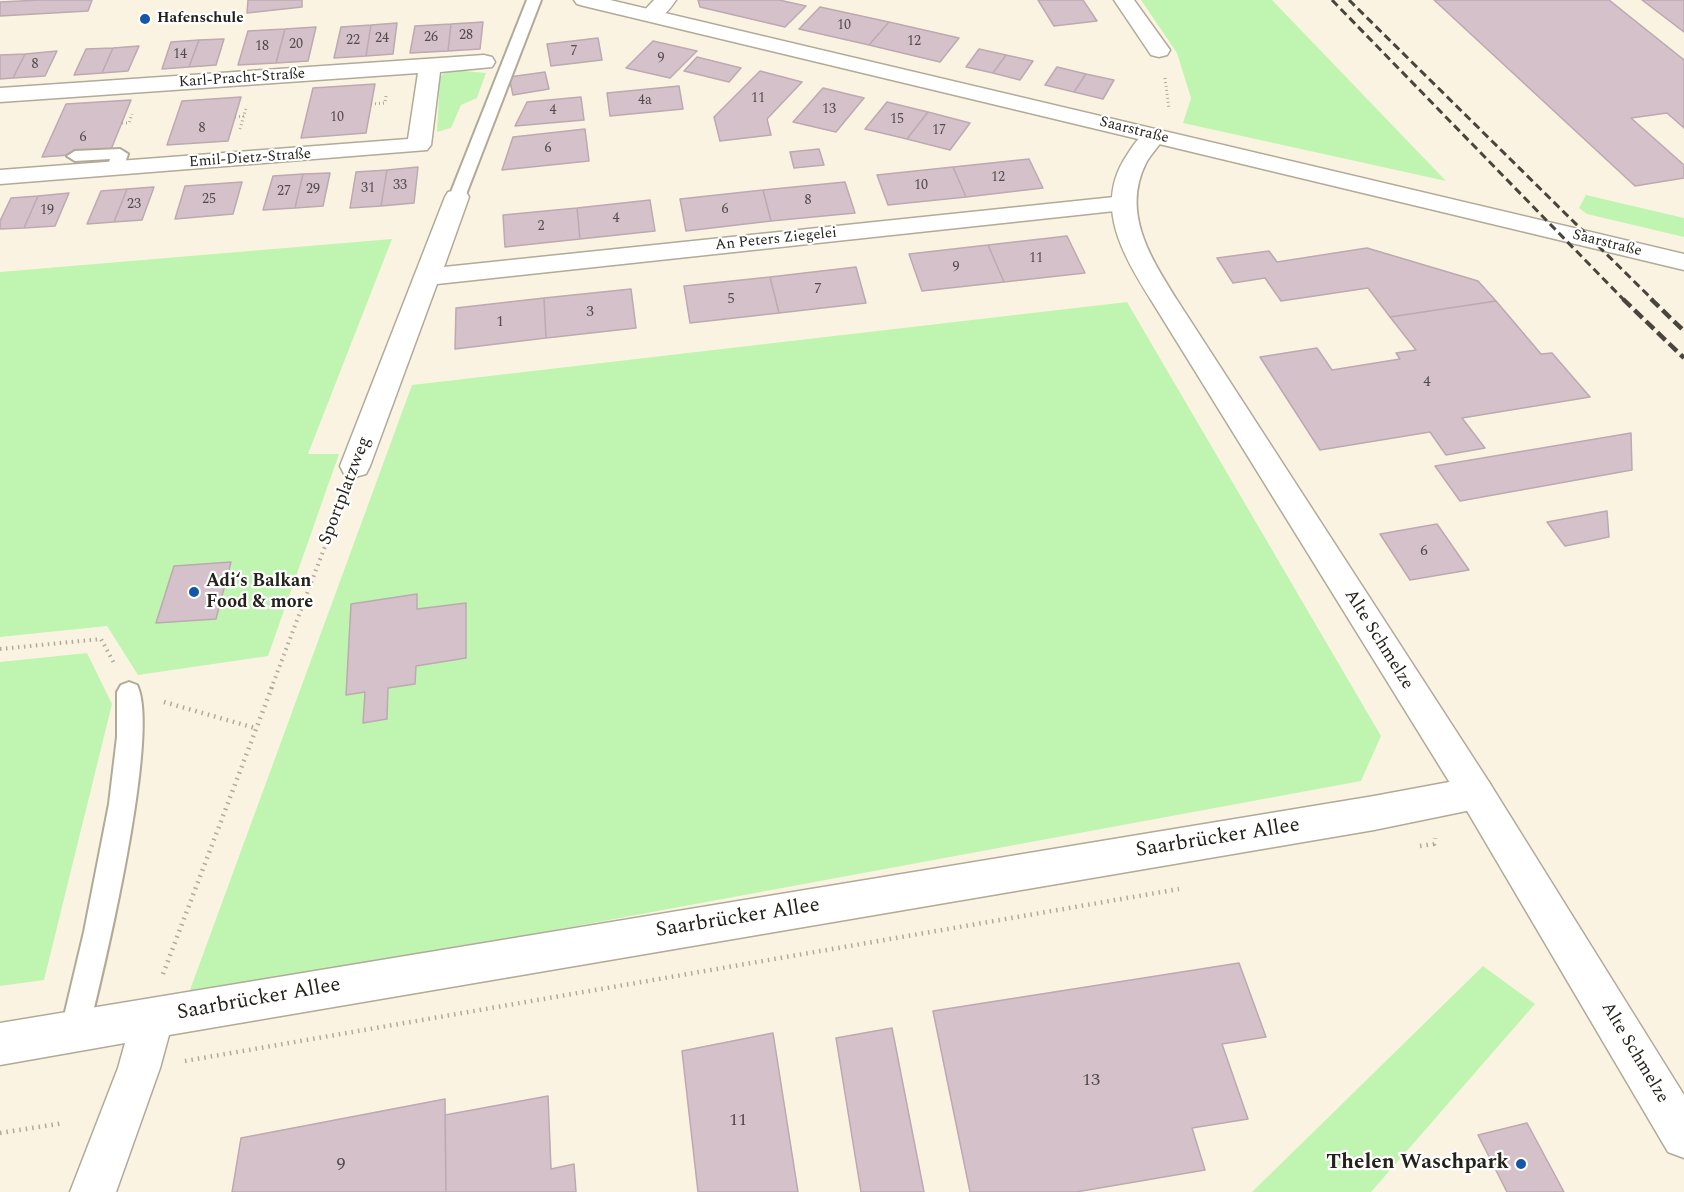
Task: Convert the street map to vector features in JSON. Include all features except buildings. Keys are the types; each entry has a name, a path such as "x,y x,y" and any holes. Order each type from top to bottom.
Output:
{"street":[{"name":"Saarstraße","path":"584,0 659,8 1153,137 1684,262"},
{"path":"1124,0 1159,50"},
{"name":"Karl-Pracht-Straße","path":"0,95 484,62"},
{"name":"Emil-Dietz-Straße","path":"0,177 419,146 429,66"},
{"name":"Alte Schmelze","path":"1153,137 1134,163 1126,181 1124,222 1129,240 1164,300 1476,793 1684,1136"},
{"name":"Sportplatzweg","path":"355,466 457,196"},
{"name":"An Peters Ziegelei","path":"428,277 1124,203"},
{"name":"Saarbrücker Allee","path":"0,1044 1374,813 1476,793"},
{"path":"93,1192 139,1068 152,1019"}],"lane":[{"name":"Sportplatzweg","path":"457,196 534,0"},
{"path":"75,156 120,154 115,169"},
{"path":"74,1033 88,976 126,789 129,692"}],"path":[{"path":"1159,50 1164,68 1169,113"},
{"path":"232,161 254,78"},
{"path":"235,117 244,117"},
{"name":"Sportplatzweg","path":"152,1019 165,964 355,466"},
{"path":"0,649 101,639 129,692 255,728"},
{"path":"1411,848 1434,844"},
{"path":"182,1061 1189,887"},
{"path":"0,1133 64,1123"}],"green space":[{"path":"1141,0 1272,0 1446,181 1183,123 1191,98 1177,53"},
{"path":"446,71 486,73 477,98 461,105 451,128 437,132 440,77"},
{"path":"1586,195 1684,218 1684,237 1587,214 1579,208"},
{"path":"392,239 308,454 339,454 268,656 138,675 107,626 0,637 0,272"},
{"path":"1127,302 1381,736 1361,781 187,998 412,385"},
{"path":"87,653 112,704 44,980 0,986 0,662"},
{"path":"1483,966 1535,1004 1371,1192 1252,1192"}],"railway":[{"path":"1332,0 1623,299"},
{"path":"1349,0 1653,300"},
{"path":"1623,299 1684,358"},
{"path":"1651,299 1684,331"}],"place":[{"name":"Hafenschule","path":"145,19"},
{"name":"Adi‘s Balkan Food & more","path":"194,592"},
{"name":"Thelen Waschpark","path":"1521,1164"}]}
